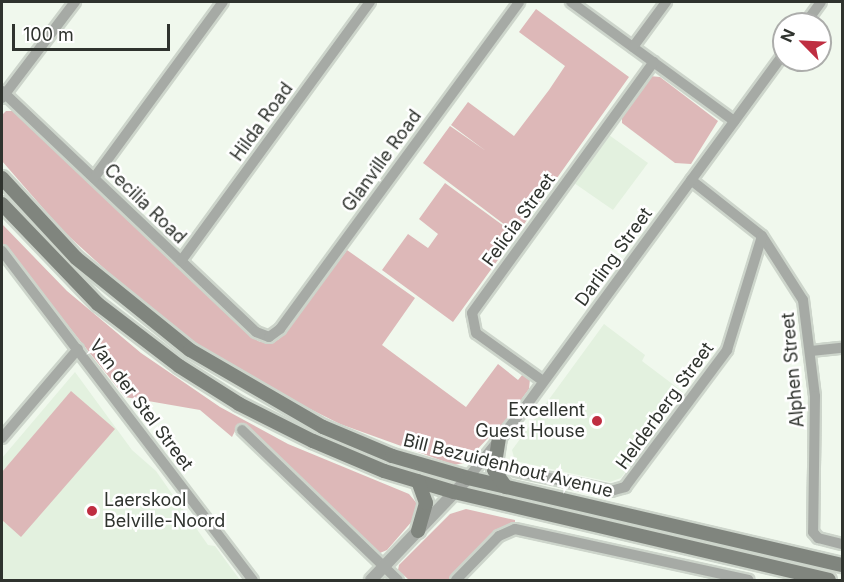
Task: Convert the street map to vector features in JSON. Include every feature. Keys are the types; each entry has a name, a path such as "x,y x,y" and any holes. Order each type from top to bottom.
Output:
{"main road":[{"name":"Bill Bezuidenhout Avenue","path":"2,178 76,258 190,351 323,427 392,456 468,478 843,565"},
{"name":"Bill Bezuidenhout Avenue","path":"2,204 98,304 179,366 239,404 313,441 418,481 454,492 829,580"},
{"path":"499,438 493,463 498,478 506,487"},
{"path":"418,481 426,508 418,531"}],"street":[{"path":"3,94 75,2"},
{"path":"94,178 223,2"},
{"name":"Hilda Road","path":"181,261 370,2"},
{"name":"Glanville Road","path":"269,337 280,329 519,2"},
{"path":"571,2 734,121"},
{"path":"633,47 666,2"},
{"name":"Felicia Street","path":"543,381 476,333 472,313 654,62"},
{"name":"Darling Street","path":"468,478 543,381 772,69"},
{"name":"Cecilia Road","path":"3,94 256,332 269,337"},
{"name":"Alphen Street","path":"691,180 762,236 803,300 815,396 813,532 818,538 843,544"},
{"name":"Helderberg Street","path":"516,471 611,490 625,487 727,350 762,236"},
{"name":"Van der Stel Street","path":"2,253 78,349 253,580"},
{"path":"811,351 843,348"},
{"path":"2,438 78,349"},
{"path":"242,430 398,580"},
{"path":"371,580 468,478"},
{"path":"456,580 499,536 519,529 749,580"}],"shaded area":[{"path":"536,9 629,77 517,234 423,163 450,126 486,151 451,125 468,102 514,136 549,90 565,66 519,32"},
{"path":"650,76 660,77 718,121 691,164 675,163 622,123 622,114"},
{"path":"6,111 13,111 258,341 270,344 279,339 347,250 415,298 382,345 466,407 498,364 518,380 523,374 530,379 529,389 496,434 493,433 464,463 454,465 340,424 268,388 203,348 142,303 62,230 2,161 2,115"},
{"path":"609,135 648,163 613,210 574,183"},
{"path":"445,183 516,235 453,322 382,270 408,234 428,248 438,234 419,219"},
{"path":"2,224 67,291 141,353 220,407 288,444 409,494 419,506 413,520 387,550 380,553 245,425 238,425 232,437 200,410 125,397 2,243"},
{"name":"Excellent Guest House","path":"604,324 645,355 642,361 683,392 621,478 610,482 515,461 512,450"},
{"name":"Laerskool Belville-Noord","path":"75,372 132,450 156,471 208,545 215,546 240,580 2,580 2,458"},
{"path":"71,391 115,429 21,537 2,520 2,472"},
{"path":"466,509 515,520 515,524 495,531 448,580 409,580 398,570 399,565 450,514"}],"place":[{"name":"Excellent Guest House","path":"597,421"},
{"name":"Laerskool Belville-Noord","path":"92,511"}]}
